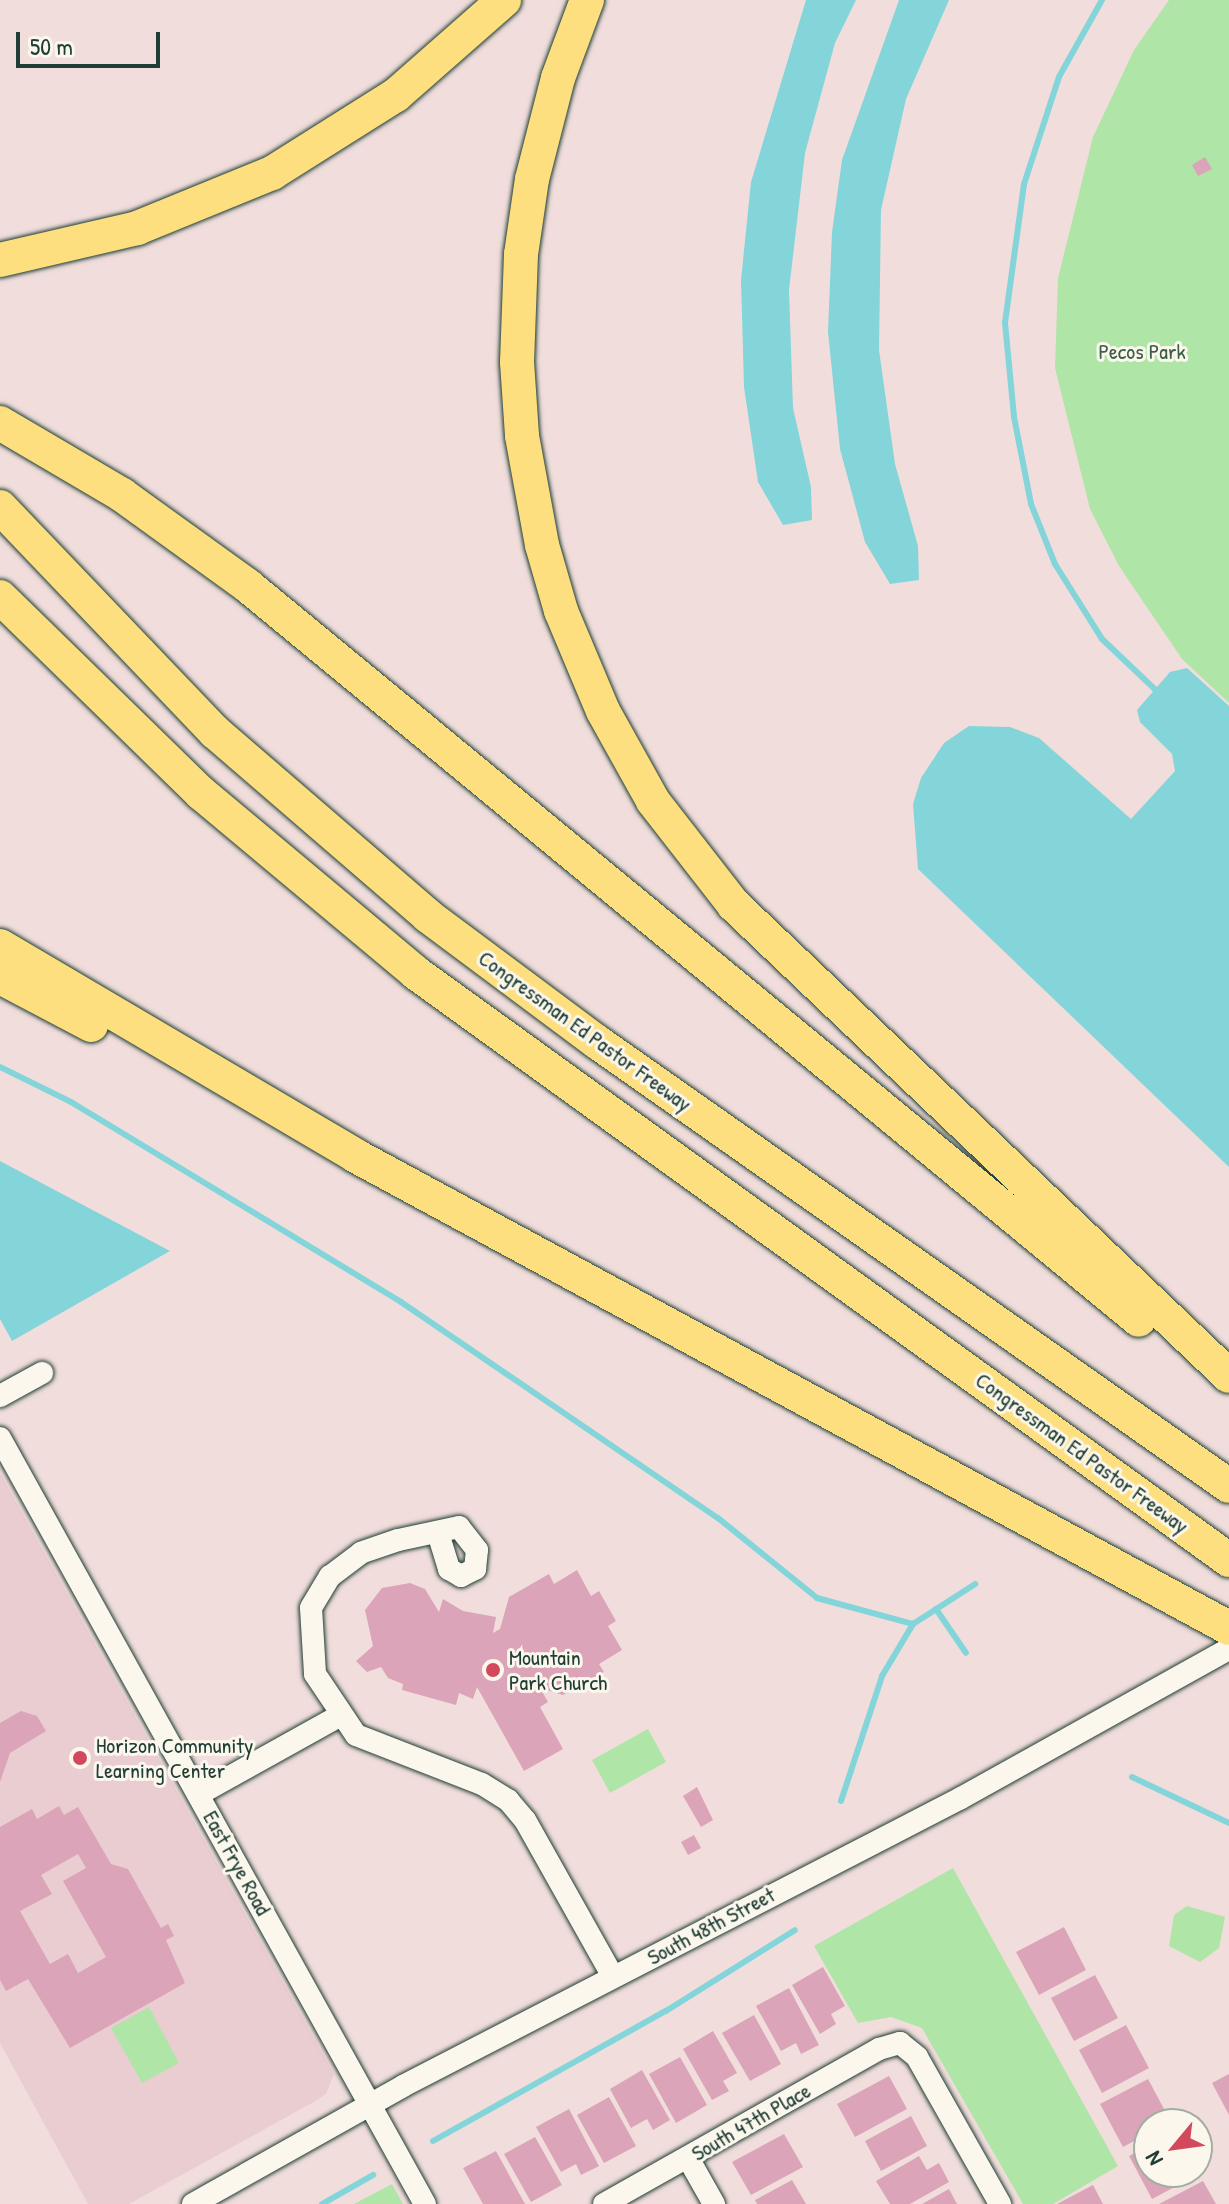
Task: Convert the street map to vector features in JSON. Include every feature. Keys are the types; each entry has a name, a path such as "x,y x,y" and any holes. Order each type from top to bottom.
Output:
{"highway":[{"path":"0,260 137,228 272,173 396,95 504,0"},
{"path":"587,0 558,78 532,179 521,254 517,362 522,436 542,545 566,623 598,700 653,801 734,905 1229,1376"},
{"path":"0,423 122,495 284,615 1229,1394"},
{"name":"Congressman Ed Pastor Freeway","path":"0,507 215,732 428,916 597,1042 1229,1486"},
{"name":"Congressman Ed Pastor Freeway","path":"0,597 190,784 416,973 1229,1560"},
{"path":"0,946 356,1156 1229,1628"},
{"path":"0,977 248,1110 356,1156"}],"street":[{"path":"0,1396 42,1373"},
{"name":"East Frye Road","path":"0,1438 425,2204"},
{"path":"438,1533 361,1553 330,1576 311,1608 308,1637 315,1674 339,1716 376,1746 482,1784 508,1800 525,1820 613,1977"},
{"name":"South 48th Street","path":"193,2204 371,2104 1229,1649"},
{"path":"199,1794 339,1716"},
{"name":"South 47th Place","path":"604,2204 879,2049 900,2043 917,2057 1000,2204"},
{"path":"688,2158 714,2204"}],"shaded area":[{"name":"Horizon Community Learning Center","path":"0,1473 334,2074 326,2094 312,2103 129,2204 88,2204 0,2043"}],"green space":[{"name":"Pecos Park","path":"1169,0 1229,0 1229,703 1182,659 1119,566 1090,509 1055,368 1058,278 1093,137 1134,50"},
{"path":"648,1729 666,1762 610,1793 592,1760"},
{"path":"953,1868 1118,2166 1053,2204 1023,2204 922,2028 891,2017 858,2023 814,1946"},
{"path":"1187,1906 1225,1917 1219,1948 1200,1962 1169,1946 1174,1915"},
{"path":"149,2007 179,2063 142,2083 111,2028"},
{"path":"392,2184 403,2204 354,2204"}],"water":[{"path":"806,0 856,0 835,43 805,153 789,290 793,408 811,487 812,520 783,525 758,482 744,387 741,280 751,182"},
{"path":"899,0 949,0 906,99 881,210 879,350 895,464 918,546 919,580 890,584 865,542 840,449 828,332 832,232 842,160"},
{"path":"1187,668 1229,706 1229,1167 918,869 913,804 921,778 944,743 969,726 1010,727 1039,738 1131,819 1175,771 1172,754 1140,722 1137,710 1170,672"},
{"path":"0,1161 170,1251 12,1341 0,1319"}],"building":[{"path":"1205,157 1212,169 1198,176 1192,165"},
{"name":"Mountain Park Church","path":"577,1570 591,1596 599,1591 616,1621 608,1626 622,1650 599,1664 604,1672 563,1695 540,1688 548,1702 540,1707 563,1749 524,1771 477,1687 473,1699 459,1693 456,1705 402,1690 403,1684 388,1678 381,1667 367,1672 356,1661 373,1646 365,1610 382,1588 410,1583 425,1589 439,1612 443,1599 463,1611 496,1617 493,1633 500,1629 509,1597 549,1574 554,1584"},
{"path":"21,1711 37,1716 46,1731 10,1753 0,1782 0,1723"},
{"path":"697,1787 713,1820 701,1827 683,1796"},
{"path":"59,1806 64,1815 78,1807 111,1864 128,1869 161,1928 168,1924 174,1936 166,1940 185,1983 70,2048 28,1979 6,1991 0,1980 0,1827 32,1809 37,1819","holes":["78,1854 86,1868 63,1881 106,1957 78,1973 68,1954 50,1964 20,1911 52,1894 41,1875"]},
{"path":"694,1835 701,1848 688,1855 681,1842"},
{"path":"1064,1927 1086,1970 1039,1995 1016,1952"},
{"path":"823,1967 845,2006 831,2014 836,2024 820,2034 792,1985"},
{"path":"1095,1975 1118,2018 1074,2041 1051,1998"},
{"path":"789,1988 819,2045 801,2054 796,2043 781,2051 756,2006"},
{"path":"754,2015 781,2064 750,2081 722,2033"},
{"path":"1126,2025 1149,2068 1102,2093 1079,2050"},
{"path":"713,2031 737,2073 723,2081 729,2091 712,2100 683,2049"},
{"path":"680,2057 707,2105 676,2123 649,2074"},
{"path":"642,2070 670,2120 653,2130 647,2119 631,2128 610,2089"},
{"path":"1229,2074 1229,2115 1212,2083"},
{"path":"889,2076 907,2109 855,2137 837,2104"},
{"path":"1148,2079 1164,2108 1133,2108 1133,2142 1123,2147 1100,2104"},
{"path":"609,2097 636,2146 604,2163 577,2115"},
{"path":"569,2109 599,2166 581,2175 576,2164 561,2172 536,2127"},
{"path":"911,2116 927,2146 881,2171 865,2141"},
{"path":"784,2134 803,2167 751,2195 732,2162"},
{"path":"535,2137 562,2185 531,2202 504,2154"},
{"path":"496,2151 525,2204 483,2204 463,2168"},
{"path":"919,2156 927,2170 939,2163 949,2182 910,2204 890,2204 876,2181"},
{"path":"792,2180 806,2204 757,2204 755,2200"},
{"path":"1093,2185 1103,2204 1057,2204"},
{"path":"1146,2188 1173,2188 1152,2199"},
{"path":"1190,2188 1207,2188 1216,2204 1159,2204"},
{"path":"949,2189 957,2204 922,2204"}],"waterway":[{"path":"1102,0 1059,77 1024,184 1005,323 1014,417 1031,504 1055,564 1102,639 1159,693"},
{"path":"0,1067 71,1102 401,1302 718,1518 817,1598 913,1624 975,1584"},
{"path":"936,1609 966,1653"},
{"path":"841,1801 882,1676 913,1624"},
{"path":"1132,1777 1229,1823"},
{"path":"433,2141 666,2011 795,1930"},
{"path":"322,2204 373,2175"}],"place":[{"name":"Mountain Park Church","path":"493,1670"},
{"name":"Horizon Community Learning Center","path":"80,1758"}]}
